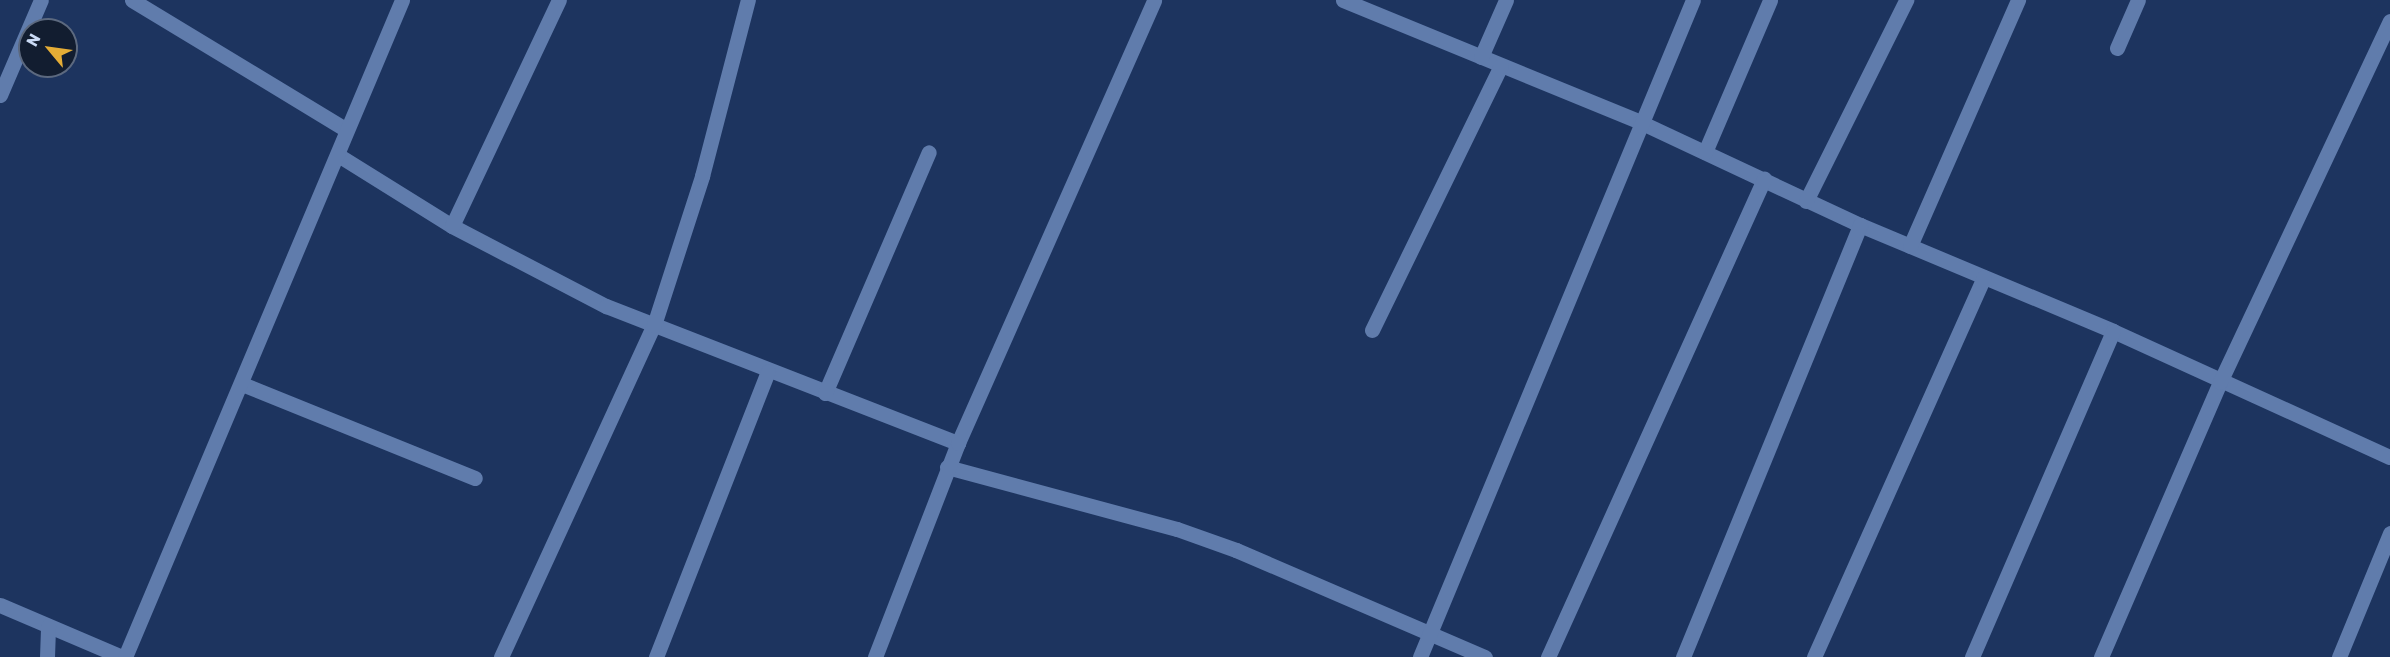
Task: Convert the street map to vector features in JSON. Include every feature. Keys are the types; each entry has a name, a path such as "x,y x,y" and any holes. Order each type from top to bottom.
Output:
{"street":[{"path":"0,95 41,0"},
{"path":"132,0 345,129"},
{"path":"0,605 124,657 242,384 338,155 345,129 402,0"},
{"path":"452,226 559,0"},
{"path":"501,657 654,325 702,176 748,0"},
{"path":"874,657 947,467 1154,0"},
{"path":"1343,0 1640,122 1764,179 1806,201 2113,331 2220,382 2390,457"},
{"path":"1481,57 1506,0"},
{"path":"1420,657 1640,122 1693,0"},
{"path":"1705,152 1770,0"},
{"path":"1806,201 1906,0"},
{"path":"1910,246 2018,0"},
{"path":"2117,48 2138,0"},
{"path":"2101,657 2220,382 2390,21"},
{"path":"1372,330 1501,66"},
{"path":"825,393 929,152"},
{"path":"338,155 452,226 606,306 768,371 958,443"},
{"path":"1548,657 1764,179"},
{"path":"1683,657 1860,225"},
{"path":"1814,657 1984,277"},
{"path":"1972,657 2113,331"},
{"path":"657,657 768,371"},
{"path":"242,384 475,478"},
{"path":"947,467 1177,529 1328,586 1485,657"},
{"path":"2340,657 2390,533"},
{"path":"46,657 48,626"}]}
